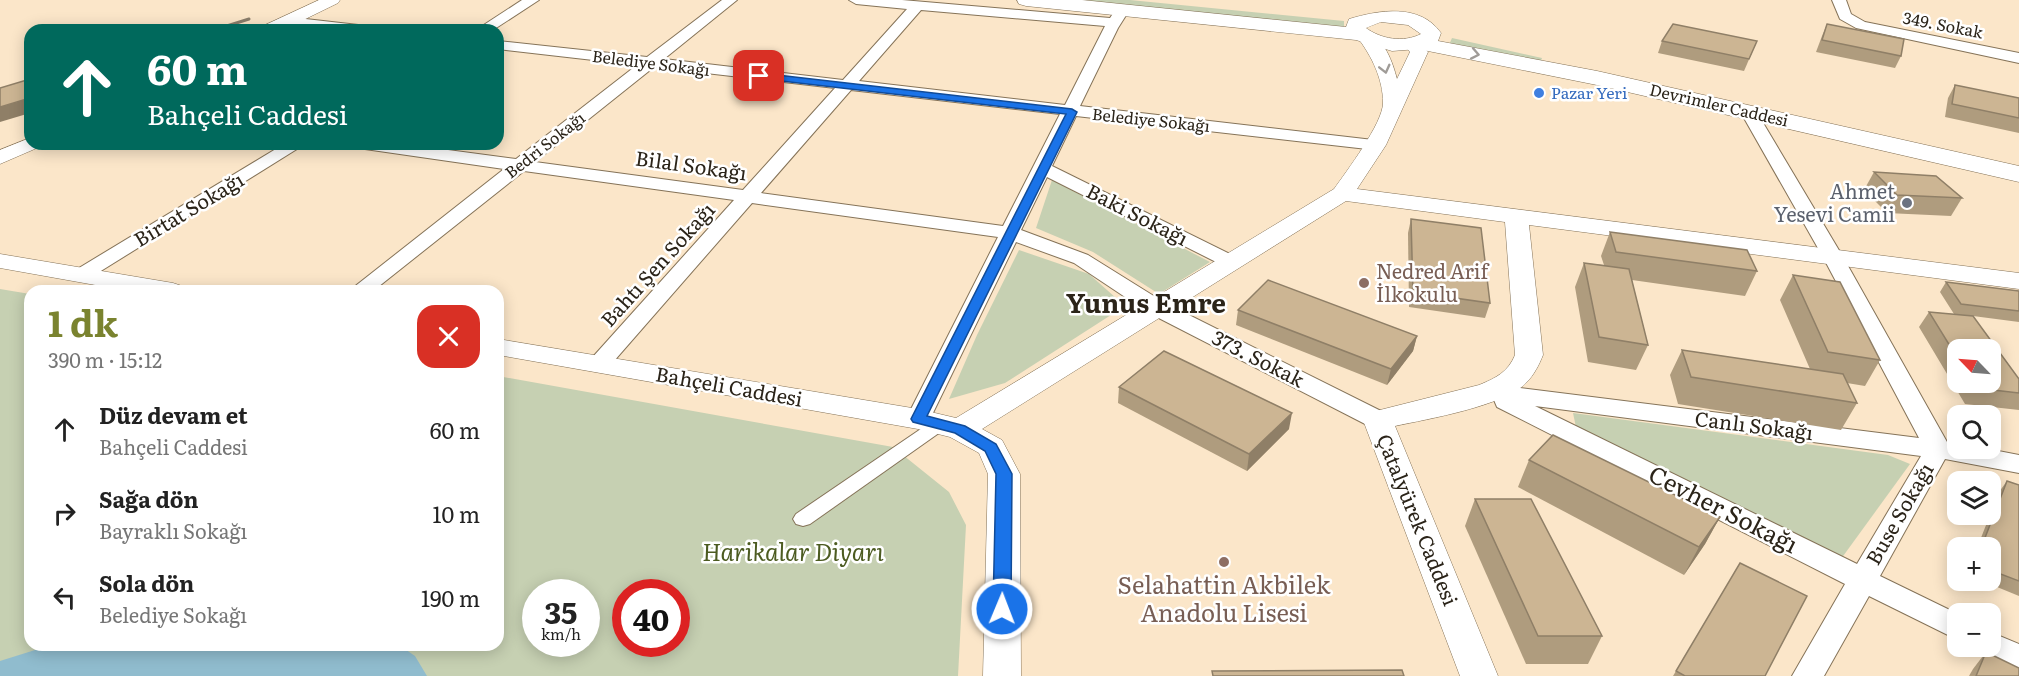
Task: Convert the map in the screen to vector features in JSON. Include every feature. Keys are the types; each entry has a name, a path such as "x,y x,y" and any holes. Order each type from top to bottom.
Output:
{"main road":[{"path":"1026,0 1119,16 1364,27 1403,18 1421,29"},
{"path":"1167,0 1364,27"},
{"path":"1364,27 1381,0"},
{"name":"Devrimler Caddesi","path":"1421,29 1597,78 2019,174"},
{"name":"Devrimler Caddesi","path":"1421,29 1523,47 2019,163"}],"street":[{"path":"282,24 332,0"},
{"path":"493,24 532,0"},
{"name":"Bedri Sokağı","path":"368,285 730,0"},
{"path":"856,0 917,6 1119,16 1011,233 940,424"},
{"name":"349. Sokak","path":"1839,0 1845,16 1861,25 2019,58"},
{"name":"Bahtı Şen Sokağı","path":"599,364 917,6"},
{"path":"288,21 314,24"},
{"path":"1364,27 1383,60 1393,105"},
{"path":"803,519 940,424 1157,308 1342,194 1376,145 1419,52 1421,29"},
{"name":"Belediye Sokağı","path":"504,46 1376,145"},
{"name":"Buse Sokağı","path":"1748,111 1833,257 1938,449 1808,676"},
{"path":"0,158 24,147"},
{"name":"Birtat Sokağı","path":"81,275 286,150"},
{"name":"Bilal Sokağı","path":"409,150 1011,233"},
{"name":"Baki Sokağı","path":"1043,168 1231,262"},
{"path":"1342,194 2019,281"},
{"name":"Çatalyürek Caddesi","path":"1479,676 1377,420 1489,392 1513,380 1523,368 1529,355 1515,216"},
{"name":"373. Sokak","path":"1011,233 1081,259 1157,308 1377,420"},
{"path":"0,261 138,285"},
{"name":"Bahçeli Caddesi","path":"504,348 940,424"},
{"name":"Canlı Sokağı","path":"1489,392 1938,449 2019,464"},
{"name":"Cevher Sokağı","path":"1489,392 1947,622"},
{"path":"940,424 991,447 1004,474 1002,676"},
{"path":"2001,650 2019,659"}],"green space":[{"path":"1078,0 1130,0 1344,21 1344,28"},
{"path":"1452,38 1542,58 1541,61 1449,45"},
{"path":"1052,180 1210,262 1159,294 1093,252 1036,228"},
{"path":"1019,250 1089,274 1125,306 1005,383 949,399 977,335"},
{"name":"Harikalar Diyarı","path":"0,289 24,293 24,651 504,651 504,377 893,447 949,492 966,525 958,676 0,676"},
{"path":"1573,413 1888,455 1910,464 1841,559 1577,432"}],"water":[{"path":"32,651 408,651 415,656 427,676 0,676 0,661"}],"building":[{"path":"1673,24 1757,41 1749,59 1662,41"},
{"path":"1827,24 1904,39 1901,56 1822,40"},
{"path":"24,81 24,100 0,107 0,88"},
{"path":"1955,85 2019,98 2019,118 1952,104"},
{"path":"1874,172 1936,176 1962,198 1897,195"},
{"path":"1411,219 1481,228 1490,303 1413,292"},
{"path":"1610,232 1747,250 1757,271 1616,252"},
{"path":"1584,263 1629,269 1648,345 1599,337"},
{"path":"1793,275 1840,282 1880,360 1828,352"},
{"path":"1268,280 1417,336 1391,369 1238,310"},
{"path":"1946,282 2019,291 2019,311 1961,304"},
{"path":"1929,312 1973,316 1990,339 1947,339 1947,341"},
{"path":"1682,350 1843,374 1857,403 1691,377"},
{"path":"1164,351 1292,413 1249,454 1119,387"},
{"path":"2001,354 2019,379 2019,393 2001,391"},
{"path":"1553,435 1720,517 1699,547 1529,460"},
{"path":"2007,481 2019,485 2019,581 2001,574 2001,537 1985,537 1990,525 2001,525 2001,496"},
{"path":"1475,499 1531,499 1602,636 1538,636"},
{"path":"1740,563 1807,596 1765,676 1685,676 1676,671"},
{"path":"1984,657 1996,657 2019,668 2019,676 1976,676"},
{"path":"1402,670 1404,676 1213,676 1212,671"}],"railway":[{"path":"233,24 249,19"}],"place":[{"name":"Pazar Yeri","path":"1539,93"},
{"name":"Ahmet Yesevi Camii","path":"1907,203"},
{"name":"Nedred Arif İlkokulu","path":"1364,283"},
{"name":"Selahattin Akbilek Anadolu Lisesi","path":"1224,562"}],"district":[{"name":"Yunus Emre","path":"1146,304"}],"route":[{"path":"759,76 1072,112 918,419 960,429 991,447 1004,474 1002,609"}]}
